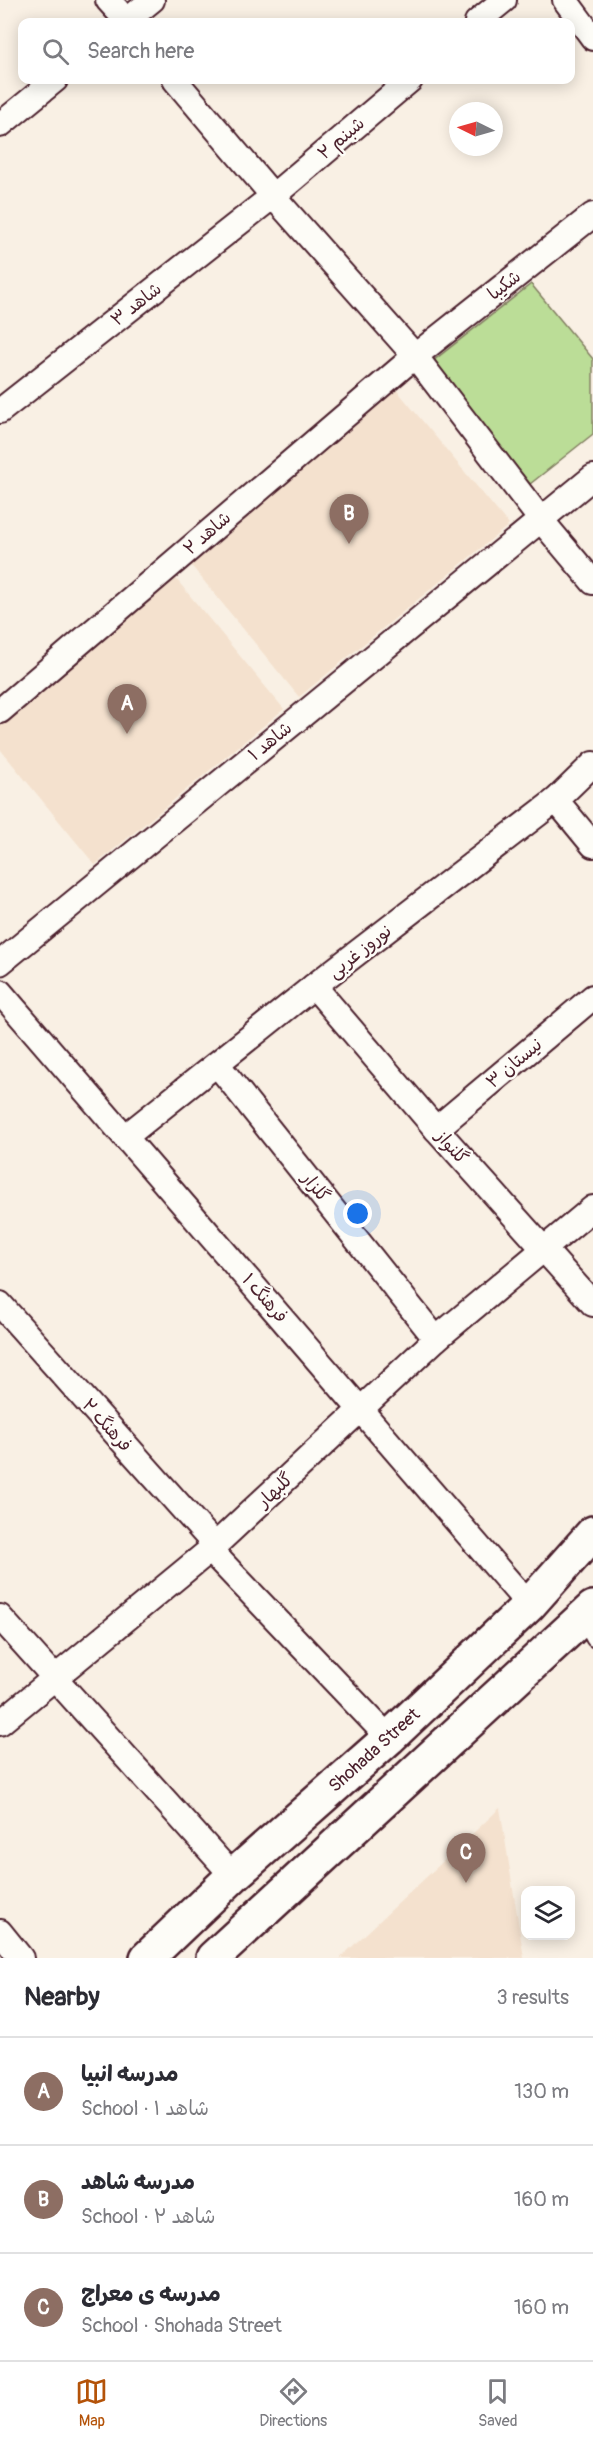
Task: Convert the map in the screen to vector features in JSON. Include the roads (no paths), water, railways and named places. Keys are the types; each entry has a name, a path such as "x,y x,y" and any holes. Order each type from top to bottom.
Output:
{"main road":[{"name":"Shohada Street","path":"147,1958 233,1876 388,1738 530,1605 593,1533"},
{"path":"213,1958 589,1623"}],"street":[{"path":"108,0 123,18"},
{"path":"131,18 152,0"},
{"path":"482,18 504,0"},
{"path":"565,0 593,38"},
{"path":"0,124 50,84"},
{"path":"178,84 273,196 415,356 541,520 593,582"},
{"name":"شبنم ۲","path":"273,196 405,84"},
{"name":"شاهد ۳","path":"0,411 273,196"},
{"name":"شکیبا","path":"415,356 593,215"},
{"name":"شاهد ۲","path":"0,711 415,356"},
{"name":"شاهد ۱","path":"0,963 593,477"},
{"name":"نوروز غربی","path":"125,1137 314,986 556,800 593,764"},
{"path":"556,800 593,845"},
{"name":"گلنواز","path":"314,986 436,1128 593,1304"},
{"name":"فرهنگ ۱","path":"0,993 530,1605"},
{"name":"نیستان ۳","path":"436,1128 593,997"},
{"name":"گلزار","path":"217,1064 436,1339"},
{"name":"گلبهار","path":"0,1723 212,1548 436,1339 593,1208"},
{"name":"فرهنگ ۲","path":"0,1304 212,1548 388,1738"},
{"path":"0,1617 54,1680 233,1876"},
{"path":"0,1932 21,1958"}],"place":[{"name":"مدرسه شاهد","path":"349,544"},
{"name":"مدرسه انبیا","path":"127,734"},
{"name":"مدرسه ی معراج","path":"466,1883"}]}
